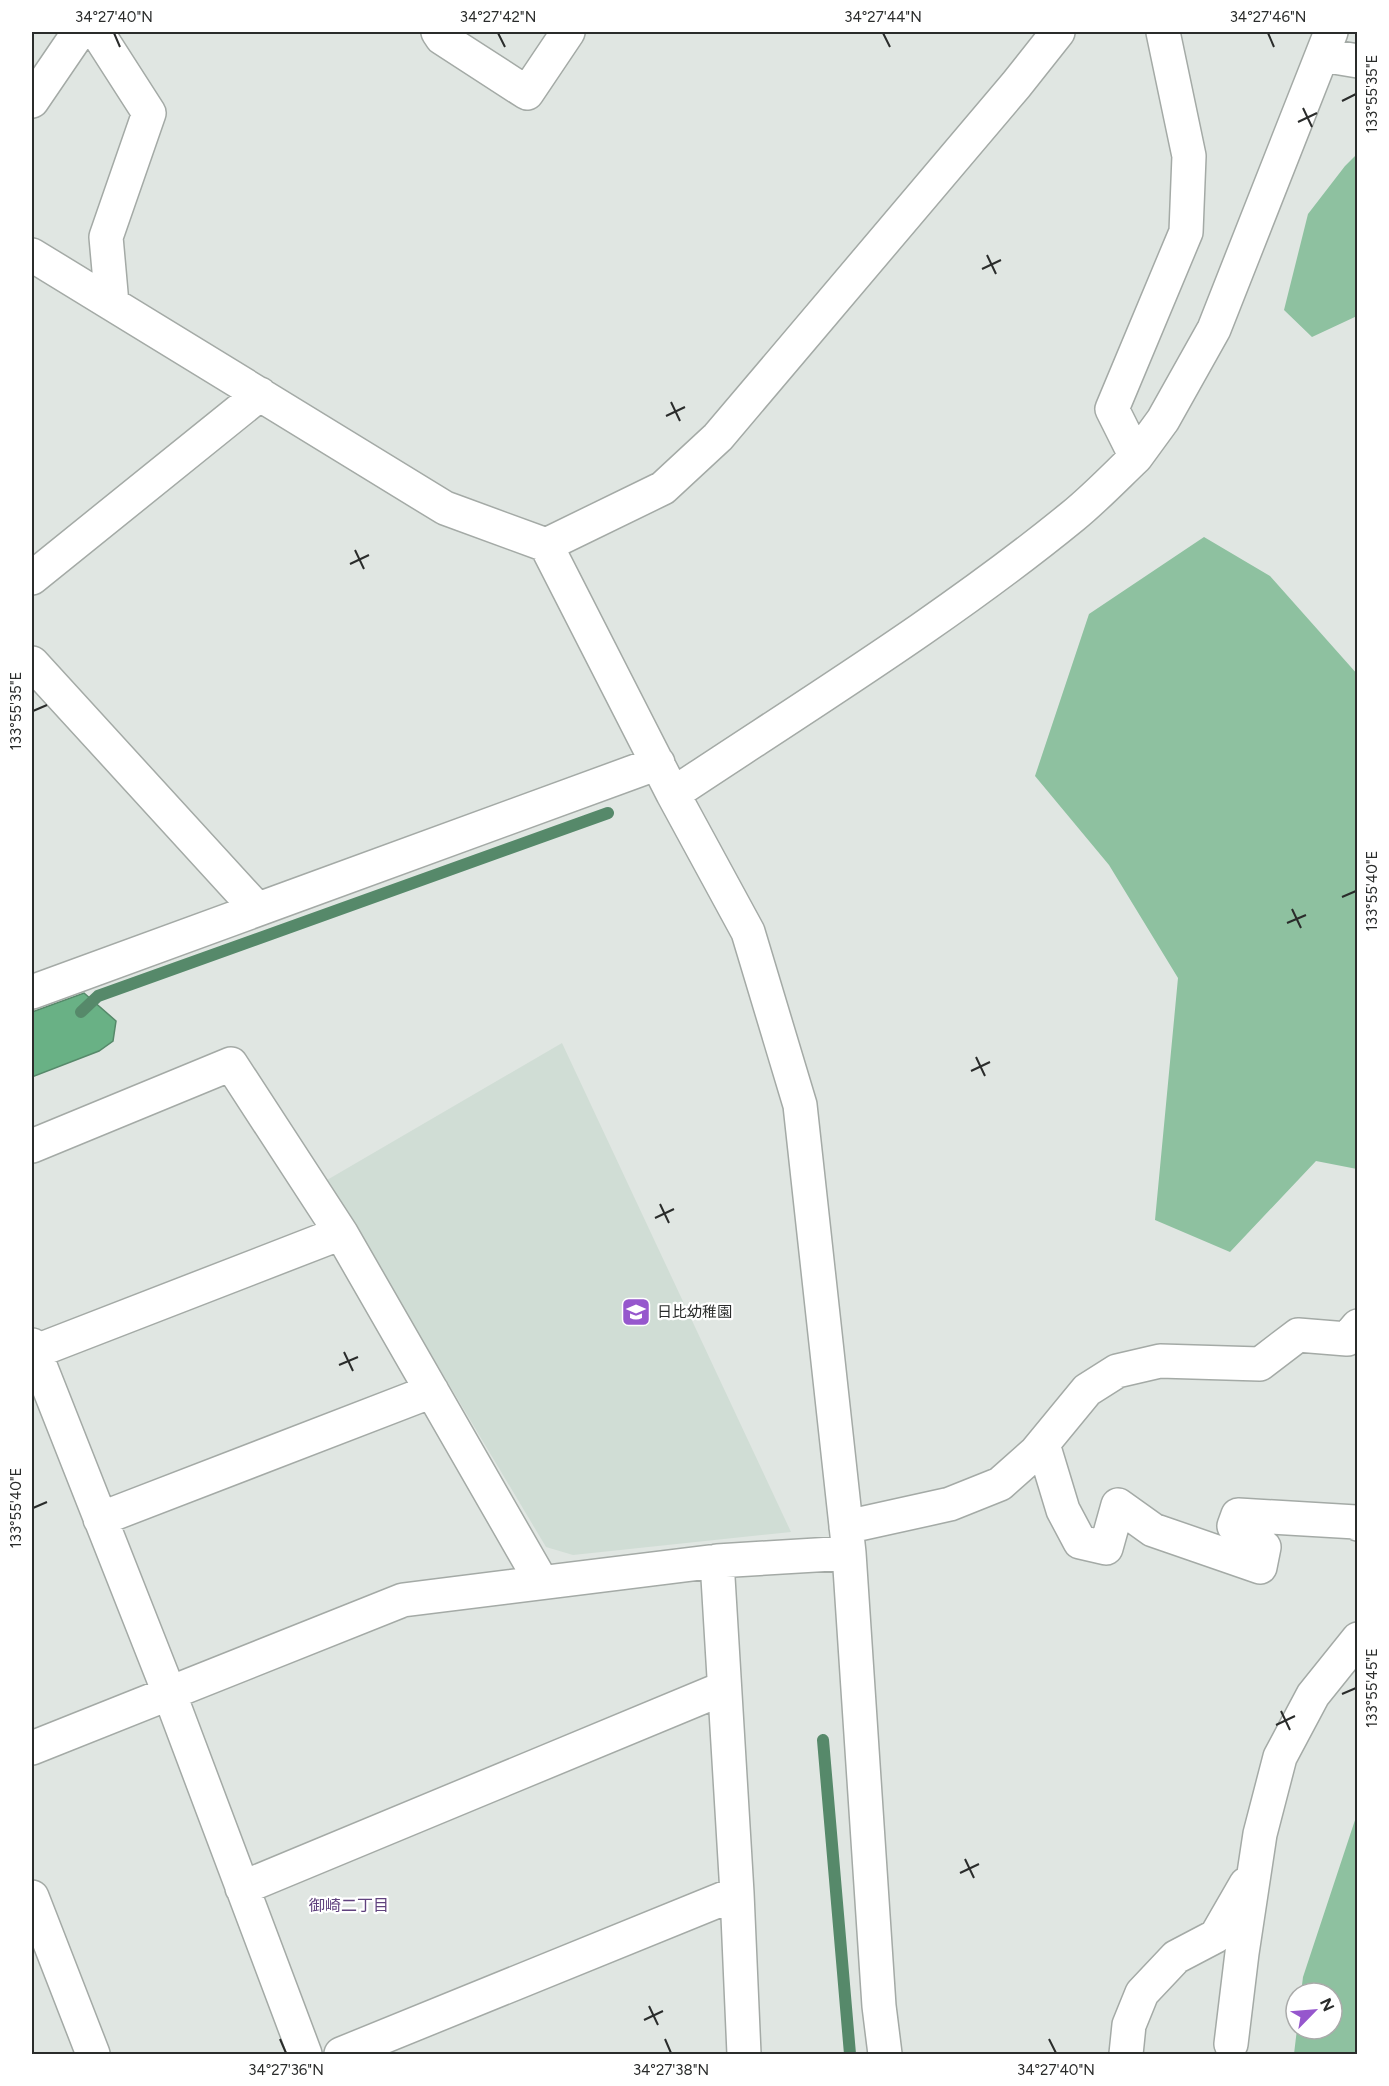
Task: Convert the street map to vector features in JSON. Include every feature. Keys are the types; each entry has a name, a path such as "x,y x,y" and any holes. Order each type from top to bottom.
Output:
{"street":[{"path":"32,101 79,32"},
{"path":"97,32 149,112 106,237 112,304"},
{"path":"438,32 442,38 527,93 568,32"},
{"path":"546,545 663,488 718,437 1009,94 1058,32"},
{"path":"1136,457 1112,409 1186,232 1189,156 1163,32"},
{"path":"673,794 972,595 1074,515 1136,457 1162,420 1214,329 1327,43 1358,61"},
{"path":"32,255 445,508 546,545 673,794 748,933 800,1105 847,1540 879,2006 885,2055"},
{"path":"32,578 260,394"},
{"path":"32,663 257,909"},
{"path":"32,992 658,763"},
{"path":"32,1146 231,1064 341,1233 541,1581"},
{"path":"305,2055 170,1695 33,1349 341,1233"},
{"path":"32,1749 403,1600 541,1581 717,1561 847,1540 999,1484 1043,1444 1087,1390 1117,1371 1160,1361 1260,1364 1298,1335 1347,1339 1358,1326"},
{"path":"100,1519 432,1391"},
{"path":"1043,1444 1063,1510 1080,1542 1106,1548 1118,1504 1153,1530 1260,1567 1264,1547 1234,1526 1238,1515 1356,1522 1358,1524"},
{"path":"717,1561 737,1893 744,2055"},
{"path":"1231,2044 1260,1834 1280,1757 1313,1695 1358,1640"},
{"path":"242,1888 724,1688"},
{"path":"1126,2055 1129,2025 1142,1993 1176,1957 1216,1936 1255,1869"},
{"path":"341,2055 737,1893"},
{"path":"32,1897 93,2055"}],"shaded area":[{"path":"1357,154 1357,316 1312,337 1284,310 1308,214"},
{"path":"1204,537 1270,576 1358,675 1357,1169 1316,1161 1230,1252 1155,1220 1178,978 1109,865 1035,776 1089,614"},
{"path":"84,993 116,1021 113,1041 99,1051 32,1077 32,1012"},
{"path":"562,1043 791,1532 573,1555 546,1547 327,1180"},
{"path":"1357,1814 1357,2054 1294,2054 1296,2041 1344,2041 1344,1981 1302,1981"}],"waterway":[{"path":"81,1012 98,996 608,813"},
{"path":"823,1740 850,2054"}],"place":[{"name":"日比幼稚園","path":"636,1312"}],"district":[{"name":"御崎二丁目","path":"349,1905"}]}
